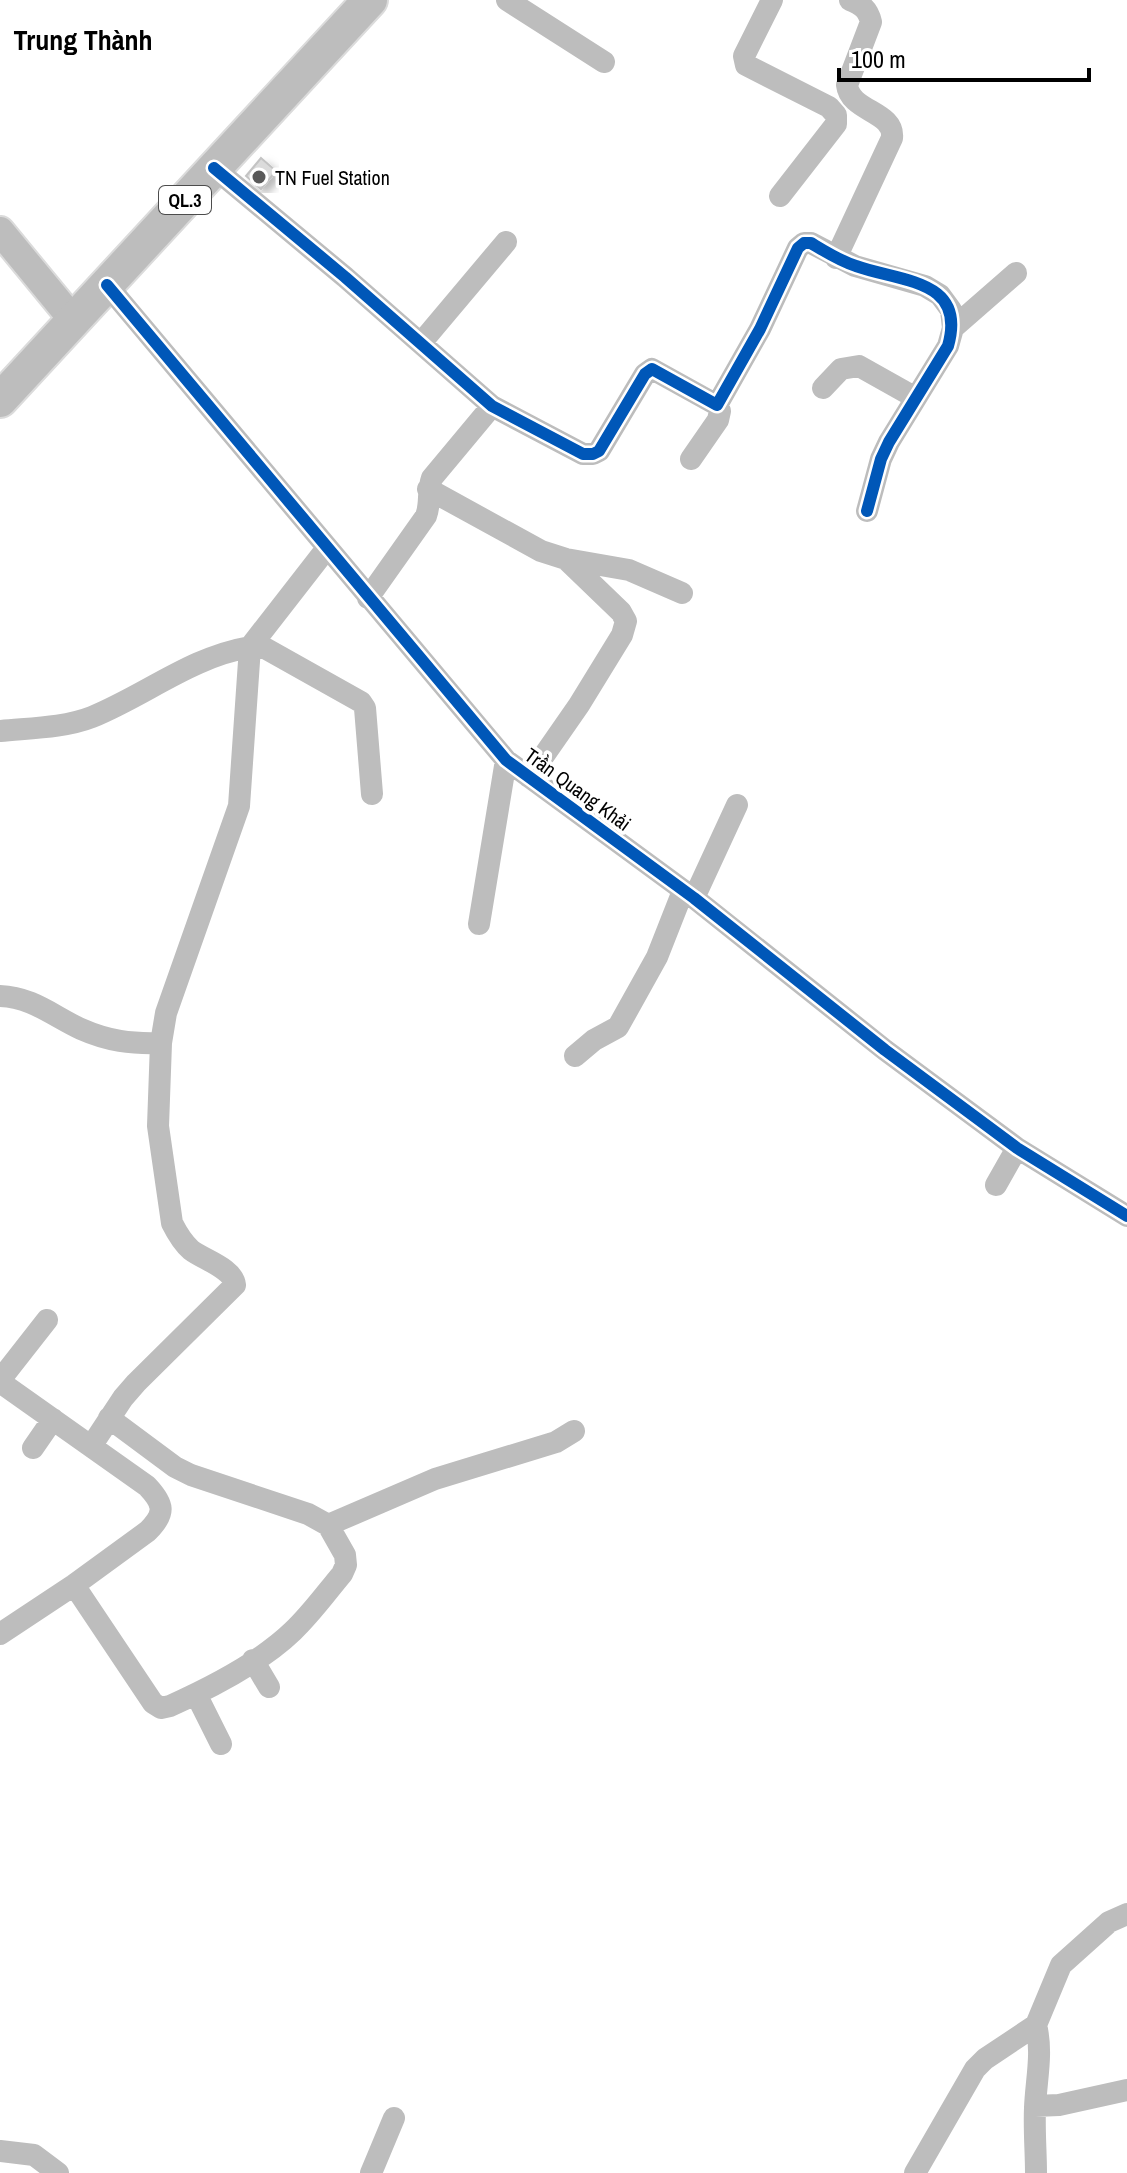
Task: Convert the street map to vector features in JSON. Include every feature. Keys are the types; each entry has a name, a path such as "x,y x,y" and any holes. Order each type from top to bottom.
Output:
{"highway":[{"name":"QL.3","path":"0,400 370,0"}],"main road":[{"path":"0,231 74,321"}],"street":[{"path":"507,0 604,62"},
{"path":"772,0 744,56 746,65 829,107 836,115 836,124 780,196"},
{"path":"836,258 893,130 888,123 854,102 848,93 847,85 871,22 869,12 850,0"},
{"path":"214,168 492,406 583,454 599,451 645,374 652,369 717,405 720,411 718,420 691,459"},
{"path":"421,343 506,242"},
{"path":"717,405 760,329 798,248 804,243 811,243 855,266 925,286 940,295 951,310 953,328 948,346 881,459 867,511"},
{"path":"953,328 1016,273"},
{"name":"Trần Quang Khải","path":"107,285 506,760 688,894 885,1050 1017,1148 1127,1216"},
{"path":"823,388 841,369 859,366 916,398"},
{"path":"368,598 426,516 432,478 492,406"},
{"path":"428,489 541,551 566,559 629,570 682,593"},
{"path":"92,1445 136,1383 233,1288 235,1281 231,1275 190,1249 172,1223 159,1141 161,1043 174,988 239,806 252,645 327,548"},
{"path":"529,777 579,705 622,635 626,621 621,612 566,559"},
{"path":"0,731 88,718 180,670 252,645 361,702 365,708 372,794"},
{"path":"479,924 506,760"},
{"path":"575,1056 594,1040 618,1027 737,805"},
{"path":"0,996 26,999 108,1040 131,1044 161,1043"},
{"path":"996,1185 1017,1148"},
{"path":"0,1634 148,1531 158,1521 161,1509 156,1496 147,1486 0,1381 47,1320"},
{"path":"74,1585 156,1706 170,1706 253,1660 295,1630 342,1574 346,1565 345,1555 328,1525 308,1514 191,1475 175,1467 109,1418"},
{"path":"33,1448 53,1419"},
{"path":"328,1525 435,1479 556,1442 574,1431"},
{"path":"253,1660 269,1687"},
{"path":"196,1694 221,1744"},
{"path":"1036,2173 1035,2106 1040,2059 1036,2025 1061,1965 1109,1922 1127,1914"},
{"path":"915,2173 975,2069 1036,2025"},
{"path":"1035,2106 1059,2105 1127,2090"},
{"path":"371,2173 394,2118"},
{"path":"0,2151 34,2155 58,2173"}],"building":[{"name":"TN Fuel Station","path":"261,158 276,171 261,189 246,176"}],"cycle path":[{"path":"214,168 492,406 583,454 599,451 645,374 652,369 717,405 760,329 798,248 804,243 811,243 850,264 926,287 939,295 948,307 951,324 948,346 889,442 881,459 867,511"},
{"path":"107,285 506,760 694,898 885,1050 1017,1148 1127,1216"}],"place":[{"name":"TN Fuel Station","path":"259,177"}],"district":[{"name":"Trung Thành","path":"83,40"}]}
